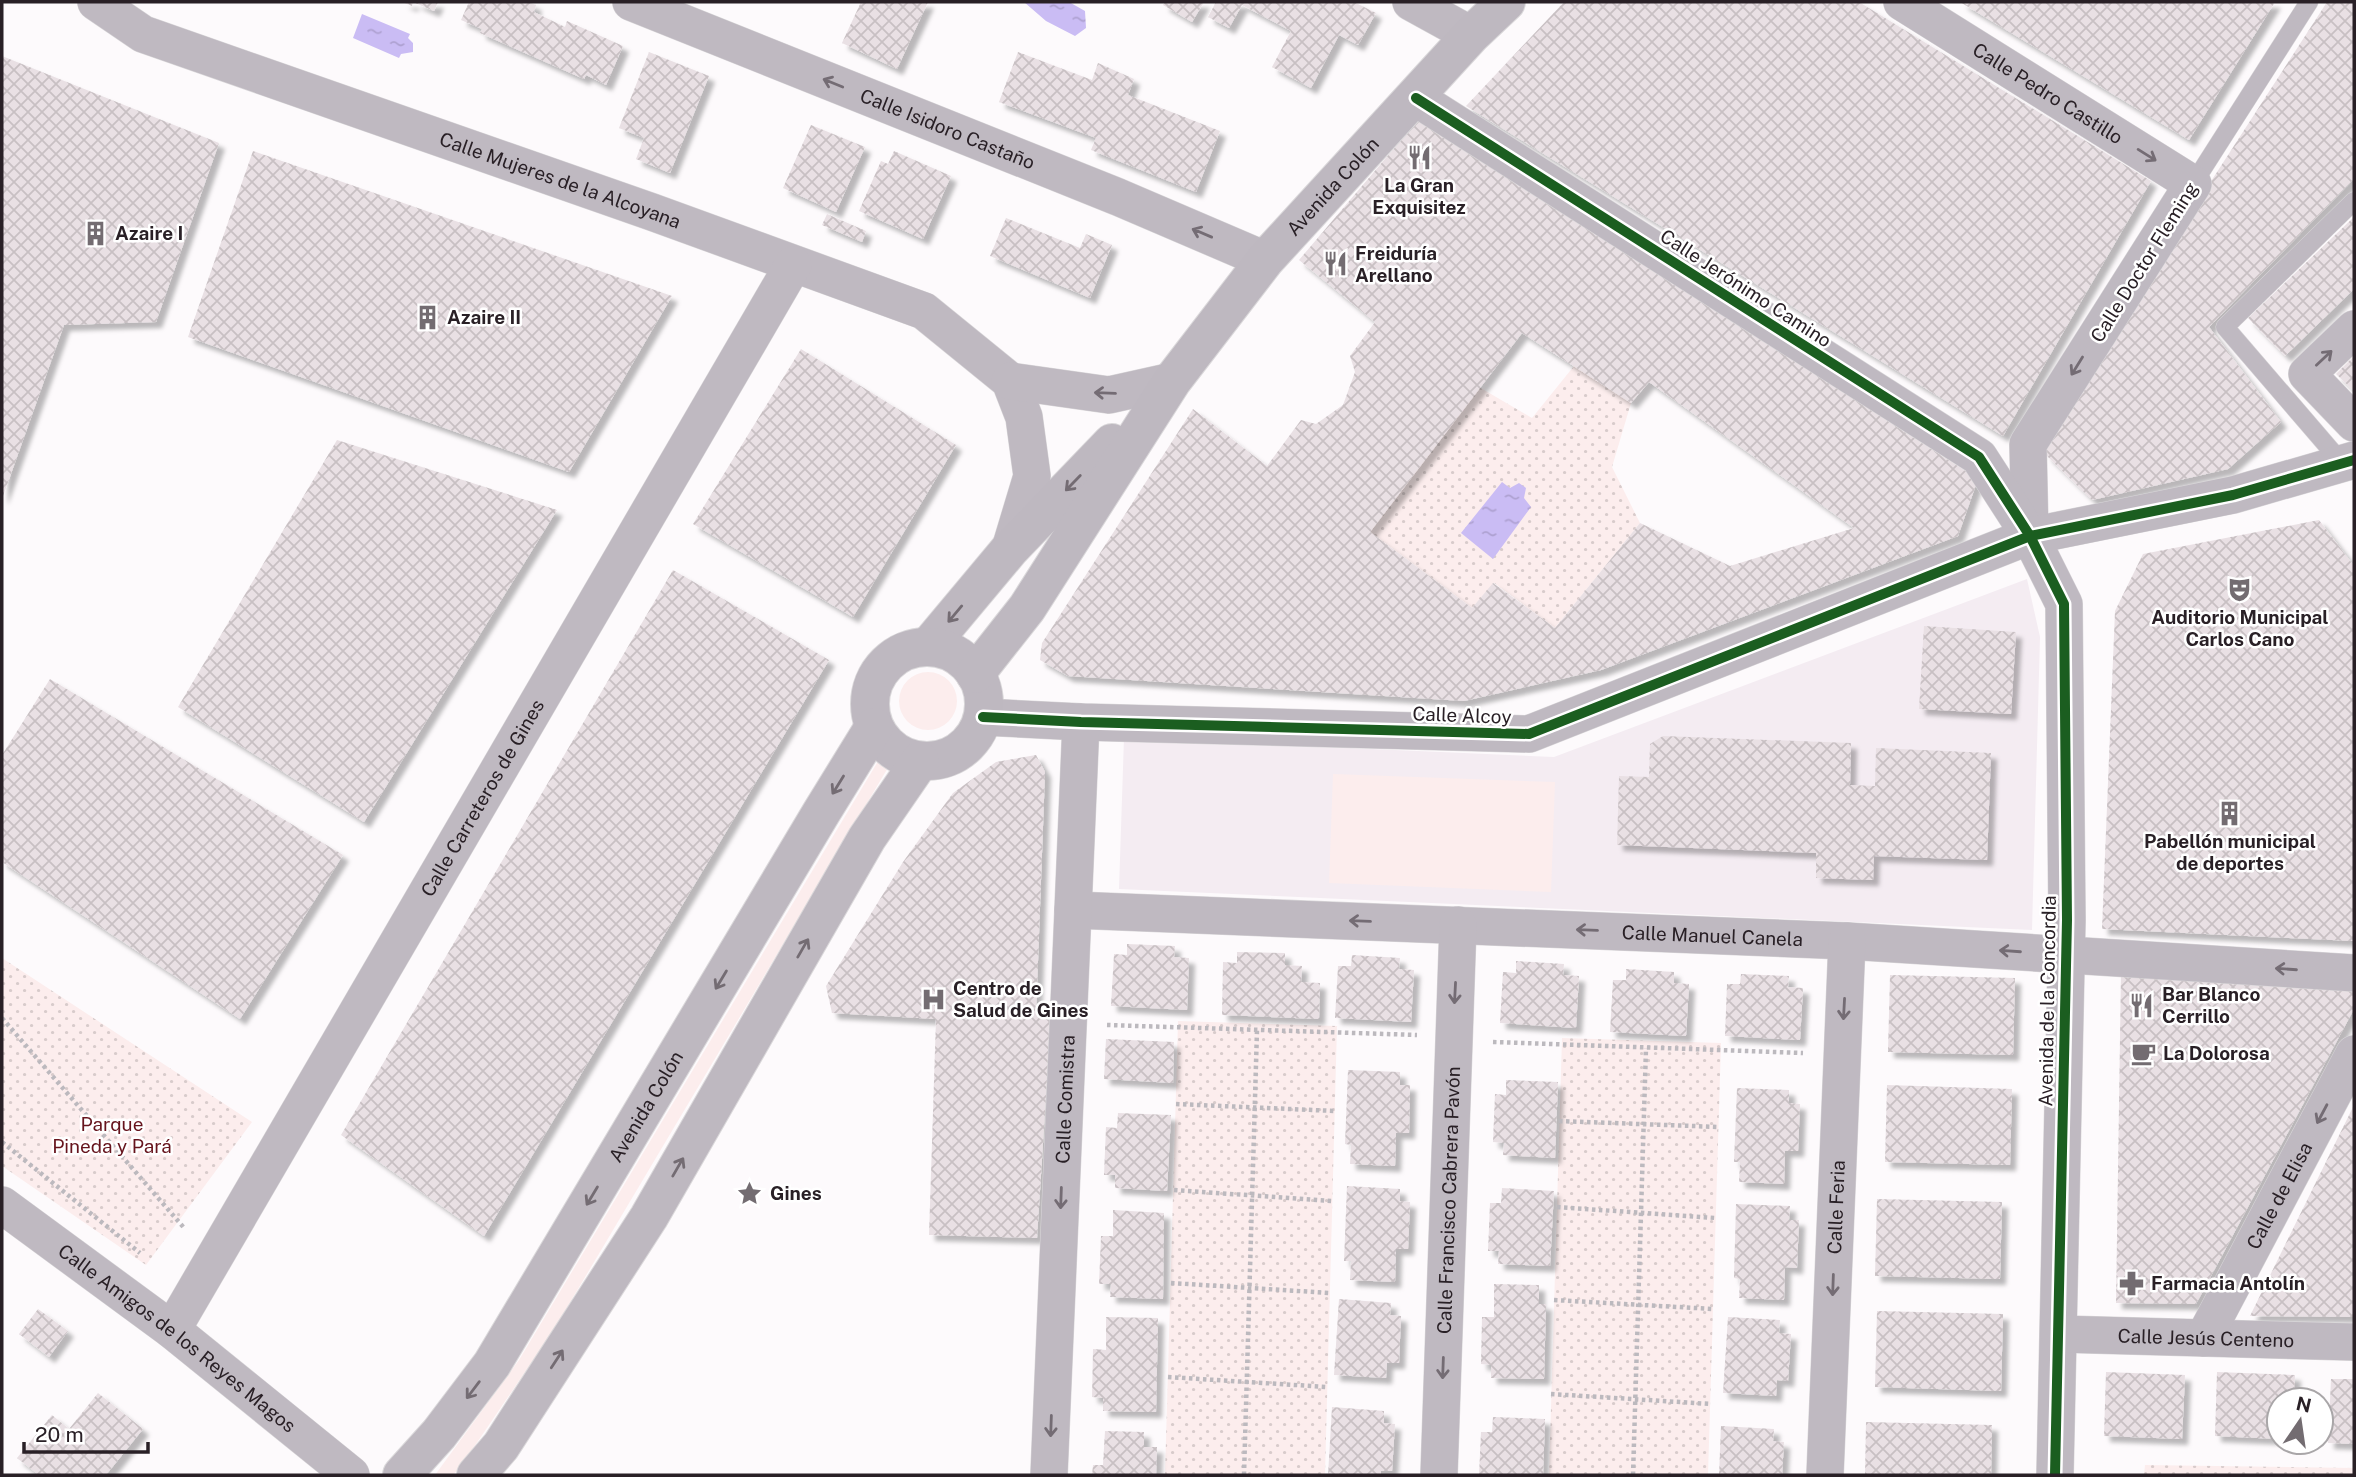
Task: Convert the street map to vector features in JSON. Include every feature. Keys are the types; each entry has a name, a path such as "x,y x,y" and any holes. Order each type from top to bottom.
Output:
{"main road":[{"name":"Avenida Colón","path":"975,674 1027,608 1172,381 1265,260 1471,35 1506,2"},
{"name":"Avenida Colón","path":"928,647 1010,549 1172,381"},
{"path":"928,647 946,651 963,660 975,674 982,687 983,717 977,733 966,746 953,755 920,761 901,755 885,743 874,727 870,695 884,666 897,656 928,647"},
{"name":"Avenida Colón","path":"402,1475 439,1434 492,1364 874,727"},
{"path":"476,1475 501,1446 649,1217 867,838 920,761"}],"street":[{"name":"Calle Mujeres de la Alcoyana","path":"96,2 143,34 652,212 924,311 1010,381 1024,417 1032,476 1010,549"},
{"name":"Calle Isidoro Castaño","path":"631,2 1118,197 1265,260"},
{"path":"1411,2 1471,35"},
{"name":"Calle Pedro Castillo","path":"1902,2 2193,184"},
{"name":"Calle Jerónimo Camino","path":"1416,98 1979,457 2030,536"},
{"name":"Calle Doctor Fleming","path":"2030,536 2028,444 2193,184"},
{"name":"Calle Carreteros de Gines","path":"172,1330 793,265"},
{"path":"2354,329 2307,374 2354,423"},
{"path":"1010,381 1109,395 1172,381"},
{"name":"Calle Alcoy","path":"983,717 1529,734 2030,536 2233,495 2348,461"},
{"name":"Avenida de la Concordia","path":"2030,536 2064,604 2067,906 2055,1475"},
{"name":"Calle Comistra","path":"1049,1475 1081,722"},
{"name":"Calle Manuel Canela","path":"1073,910 1847,941 2354,973"},
{"name":"Calle Francisco Cabrera Pavón","path":"1439,1475 1458,925"},
{"name":"Calle Feria","path":"1825,1475 1847,941"},
{"name":"Calle de Elisa","path":"2204,1338 2354,1054"},
{"name":"Calle Amigos de los Reyes Magos","path":"2,1205 172,1330 351,1475"},
{"name":"Calle Jesús Centeno","path":"2059,1334 2354,1342"}],"lane":[{"name":"Calle Doctor Fleming","path":"2193,184 2309,2"},
{"path":"2348,461 2225,327 2354,201"}],"path":[{"path":"2,1018 193,1239"},
{"path":"1068,1024 1842,1056"},
{"path":"1244,1475 1257,1030"},
{"path":"1633,1475 1647,1048"},
{"path":"1176,1104 1335,1111"},
{"path":"1559,1121 1719,1127"},
{"path":"2,1142 147,1259"},
{"path":"1174,1190 1332,1201"},
{"path":"1557,1207 1716,1218"},
{"path":"1171,1283 1329,1293"},
{"path":"1554,1300 1713,1309"},
{"path":"1168,1377 1327,1387"},
{"path":"1552,1394 1711,1404"}],"shaded area":[{"path":"2027,579 2040,637 2032,930 1119,889 1124,738 1554,757"}],"green space":[{"path":"1574,366 1631,403 1612,467 1640,523 1555,628 1494,583 1472,608 1370,532 1479,387 1532,418"},
{"path":"922,672 934,672 949,680 957,695 957,707 949,722 934,730 922,730 907,722 899,707 899,695 907,680"},
{"path":"880,758 889,766 553,1331 461,1466 453,1475 435,1475 519,1360"},
{"path":"1333,774 1555,782 1551,892 1329,883"},
{"name":"Parque Pineda y Pará","path":"2,958 252,1122 146,1265 2,1166"},
{"path":"1178,1021 1337,1026 1325,1475 1165,1475"},
{"path":"1562,1038 1721,1043 1708,1475 1549,1475"},
{"path":"2145,1465 2354,1468 2354,1475 2144,1475"}],"water":[{"path":"1024,2 1069,2 1085,11 1086,28 1075,36 1046,21"},
{"path":"362,14 410,34 408,38 413,43 413,52 401,54 399,58 353,38"},
{"path":"1502,482 1510,488 1519,483 1526,488 1524,498 1531,507 1493,559 1461,533"}],"building":[{"path":"413,2 438,2 434,11"},
{"path":"469,2 528,2 536,5 534,12 565,27 567,21 623,46 606,85 586,75 584,79 480,33 482,29 461,20"},
{"path":"861,2 928,2 897,69 842,43"},
{"path":"1165,2 1204,2 1192,22 1163,5"},
{"path":"1216,2 1354,2 1376,13 1358,45 1339,35 1311,88 1272,67 1291,31 1242,5 1229,28 1208,17"},
{"path":"1564,2 1859,2 2151,181 2003,436 1466,106"},
{"path":"1960,2 2275,2 2189,140"},
{"path":"2327,2 2354,2 2354,179 2209,327 2281,422 2228,469 2092,500 2047,456 2043,441"},
{"path":"649,52 709,76 670,173 636,159 644,138 619,128"},
{"path":"1018,52 1092,80 1098,63 1134,79 1128,95 1220,131 1196,192 1091,150 1096,138 999,102"},
{"name":"Azaire I","path":"2,56 219,143 156,322 64,325 2,499"},
{"path":"1419,119 1978,479 1958,536 1601,670 1464,701 1068,676 1040,660 1042,643 1193,409 1267,466 1301,420 1316,424 1343,405 1355,372 1350,356 1375,322 1299,260","holes":["1522,333 1631,403 1649,382 1854,528 1730,566 1640,523 1555,628 1493,583 1472,608 1370,532"]},
{"path":"811,125 865,147 836,212 783,188"},
{"name":"Azaire II","path":"253,151 672,296 569,472 188,337"},
{"path":"894,151 951,176 923,239 859,211 881,161 888,164"},
{"path":"827,214 866,231 862,242 822,225"},
{"path":"2354,217 2354,289 2285,356 2248,318"},
{"path":"1006,218 1080,248 1086,234 1112,245 1090,298 990,256"},
{"path":"801,349 956,445 853,617 693,524"},
{"path":"2354,356 2354,391 2336,374"},
{"path":"337,440 557,510 364,822 178,707"},
{"name":"Pabellón municipal de deportes","path":"2319,520 2354,566 2354,941 2102,929 2115,611 2143,554"},
{"path":"673,570 829,660 484,1236 341,1135"},
{"path":"1924,626 2016,632 2011,714 1919,709"},
{"path":"50,679 343,855 240,1019 2,862 2,755"},
{"path":"1663,736 1851,743 1850,785 1875,786 1876,748 1991,753 1987,860 1874,856 1873,880 1816,878 1816,853 1617,845 1619,776 1649,777 1650,744"},
{"name":"Centro de Salud de Gines","path":"1036,755 1045,772 1036,1015 1051,1017 1037,1238 929,1235 936,1019 832,1013 826,986 903,862 953,793 996,762"},
{"path":"1127,944 1175,946 1174,957 1189,958 1187,1010 1111,1006 1114,954 1127,955"},
{"path":"1237,952 1285,953 1285,965 1302,966 1301,982 1320,983 1319,1019 1222,1015 1223,962 1237,963"},
{"path":"1352,955 1400,958 1399,969 1414,970 1411,1022 1335,1018 1338,966 1351,966"},
{"path":"1516,961 1564,964 1563,975 1579,976 1576,1028 1500,1023 1503,972 1516,973"},
{"path":"1626,969 1674,972 1674,983 1689,984 1686,1036 1610,1032 1613,980 1626,980"},
{"path":"2121,972 2354,988 2354,1009 2196,1304 2116,1303"},
{"path":"1741,974 1789,976 1788,987 1803,988 1800,1040 1725,1036 1727,984 1740,984"},
{"path":"1890,975 2015,978 2013,1055 1888,1052"},
{"path":"1106,1039 1174,1042 1173,1083 1104,1079"},
{"path":"1348,1070 1400,1072 1400,1085 1410,1085 1409,1133 1396,1133 1395,1166 1350,1164 1351,1145 1345,1144"},
{"path":"1506,1080 1558,1082 1555,1158 1503,1155 1504,1143 1493,1142 1495,1094 1506,1095"},
{"path":"1887,1085 2012,1089 2010,1165 1885,1162"},
{"path":"1737,1088 1789,1090 1789,1103 1800,1104 1798,1151 1785,1151 1784,1184 1739,1182 1740,1162 1734,1162"},
{"path":"2354,1105 2354,1317 2250,1316"},
{"path":"1118,1113 1171,1115 1167,1191 1115,1188 1115,1175 1104,1175 1106,1127 1117,1128"},
{"path":"1347,1186 1400,1189 1400,1201 1410,1202 1408,1249 1396,1249 1395,1282 1350,1280 1351,1261 1344,1261"},
{"path":"1502,1188 1554,1191 1550,1266 1498,1264 1499,1251 1488,1251 1490,1203 1501,1203"},
{"path":"1877,1199 2002,1202 2000,1279 1875,1276"},
{"path":"1736,1204 1790,1206 1789,1220 1799,1220 1797,1268 1785,1267 1784,1300 1739,1298 1740,1279 1734,1278"},
{"path":"1113,1210 1164,1213 1163,1299 1110,1297 1111,1284 1099,1284 1101,1236 1113,1236"},
{"path":"1494,1284 1539,1285 1539,1304 1546,1304 1544,1379 1491,1378 1491,1365 1481,1364 1482,1317 1494,1317"},
{"path":"1339,1299 1391,1303 1390,1315 1401,1316 1399,1363 1387,1363 1386,1378 1334,1375"},
{"path":"38,1309 68,1331 49,1357 19,1334"},
{"path":"1877,1311 2003,1314 2001,1391 1875,1387"},
{"path":"1106,1317 1158,1318 1156,1412 1103,1411 1103,1398 1092,1397 1093,1349 1106,1350"},
{"path":"1728,1317 1780,1320 1779,1333 1791,1334 1788,1381 1777,1380 1776,1396 1723,1393"},
{"path":"2106,1372 2185,1375 2182,1439 2104,1436"},
{"path":"2217,1372 2295,1375 2295,1386 2265,1386 2265,1438 2215,1436"},
{"path":"2331,1379 2354,1379 2354,1444 2335,1443 2335,1386 2331,1386"},
{"path":"98,1393 143,1429 106,1475 39,1475 17,1458 52,1415 69,1429"},
{"path":"1332,1407 1384,1411 1384,1423 1395,1424 1392,1471 1381,1471 1381,1475 1328,1475"},
{"path":"1493,1417 1545,1419 1543,1475 1479,1475 1481,1432 1492,1432"},
{"path":"1866,1422 1992,1425 1991,1475 1865,1475"},
{"path":"1721,1426 1774,1429 1773,1441 1784,1442 1782,1475 1719,1475"},
{"path":"1105,1431 1144,1432 1144,1447 1157,1447 1156,1475 1092,1475 1093,1465 1103,1465"}],"cycle path":[{"path":"1416,98 1979,457 2030,536 2064,604 2067,920 2055,1475"},
{"path":"983,717 1529,734 2030,536 2233,495 2354,460"}],"place":[{"name":"La Gran Exquisitez","path":"1419,157"},
{"name":"Azaire I","path":"95,233"},
{"name":"Freiduría Arellano","path":"1335,264"},
{"name":"Azaire II","path":"427,317"},
{"name":"Auditorio Municipal Carlos Cano","path":"2240,589"},
{"name":"Pabellón municipal de deportes","path":"2230,813"},
{"name":"Centro de Salud de Gines","path":"933,999"},
{"name":"Bar Blanco Cerrillo","path":"2142,1005"},
{"name":"La Dolorosa","path":"2143,1053"},
{"name":"Gines","path":"750,1193"},
{"name":"Farmacia Antolín","path":"2131,1283"}]}
